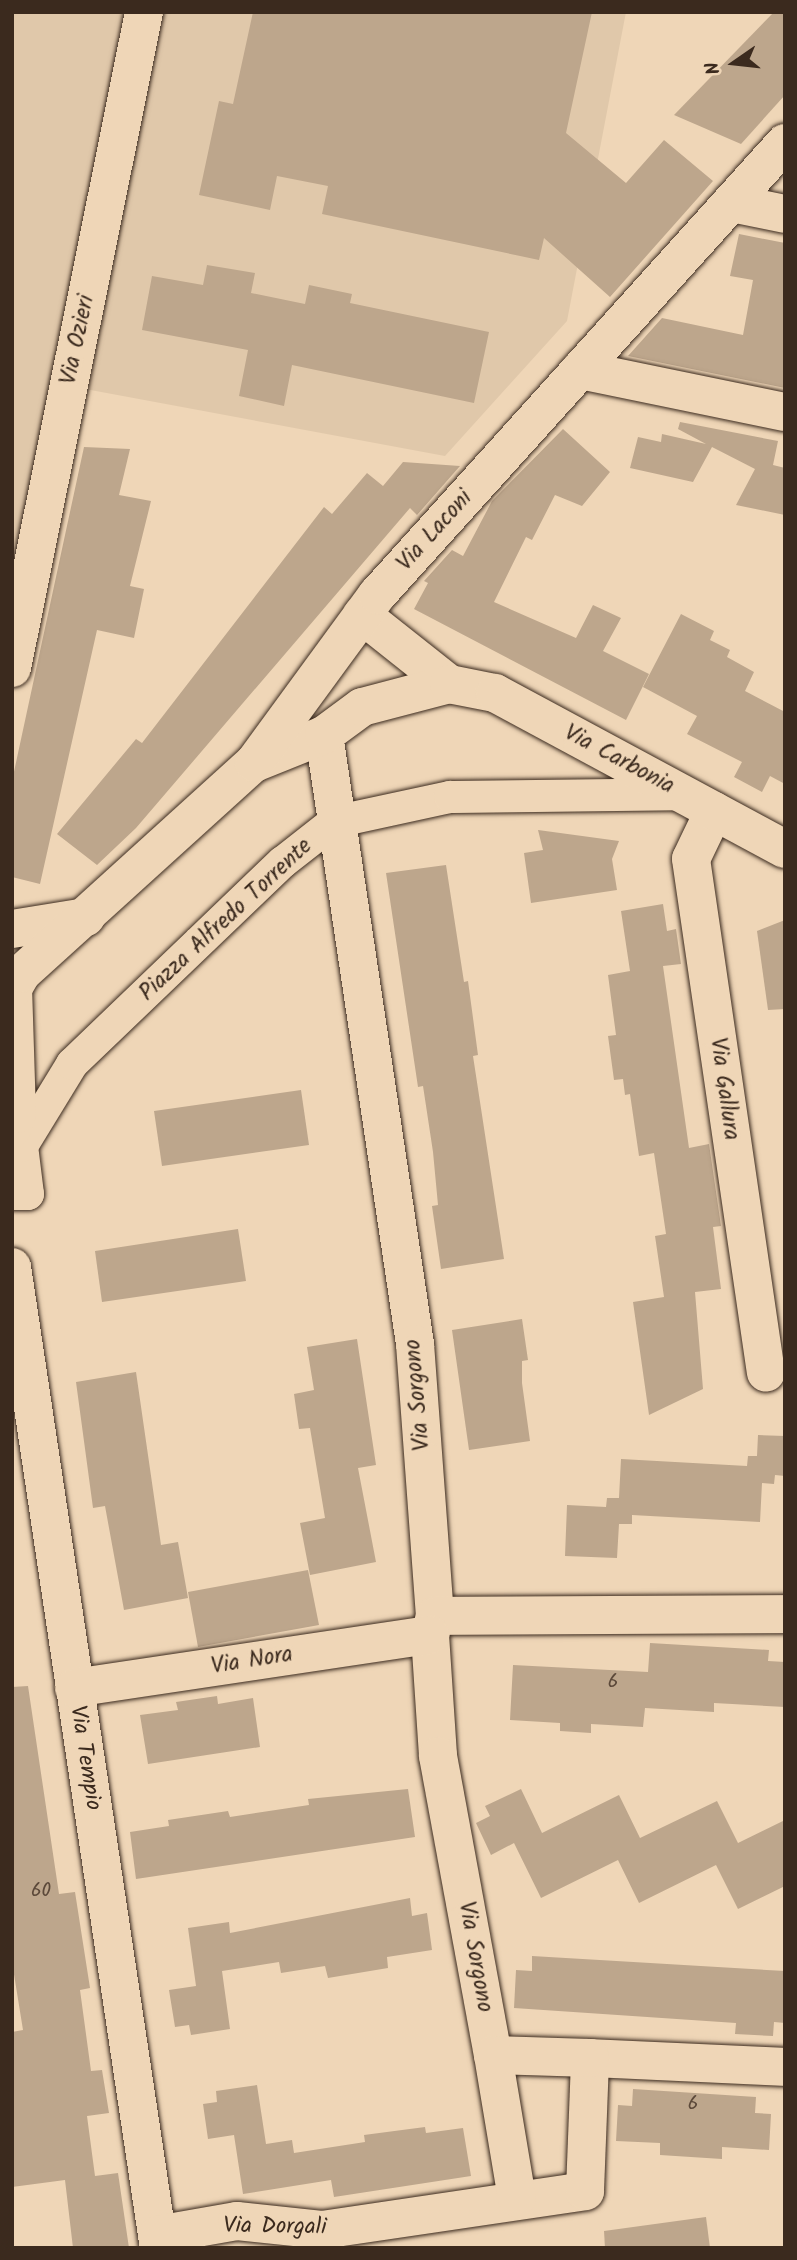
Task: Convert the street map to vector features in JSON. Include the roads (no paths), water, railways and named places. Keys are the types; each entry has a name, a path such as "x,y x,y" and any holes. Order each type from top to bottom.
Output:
{"street":[{"name":"Via Ozieri","path":"12,668 144,12"},
{"name":"Via Laconi","path":"86,917 254,763 362,615 785,143"},
{"path":"731,203 785,214"},
{"path":"580,370 785,412"},
{"name":"Via Carbonia","path":"362,615 449,684"},
{"name":"Via Carbonia","path":"254,763 324,735 362,707 449,684 495,693 785,849"},
{"name":"Via Sorgono","path":"324,735 334,822 415,1344 433,1625 438,1756 493,2055"},
{"name":"Piazza Alfredo Torrente","path":"12,1194 28,1194 22,1146 72,1064 282,862 334,822 450,797 698,802"},
{"name":"Via Gallura","path":"698,802 691,859 766,1373"},
{"path":"12,929 86,917"},
{"path":"12,1129 17,1114 15,973 86,917"},
{"name":"Via Tempio","path":"12,1267 158,2241"},
{"name":"Via Nora","path":"74,1688 433,1625 785,1614"},
{"path":"517,2198 493,2055 785,2067"},
{"name":"Via Dorgali","path":"158,2241 237,2221 322,2230 517,2198 584,2191 590,2058"}]}
